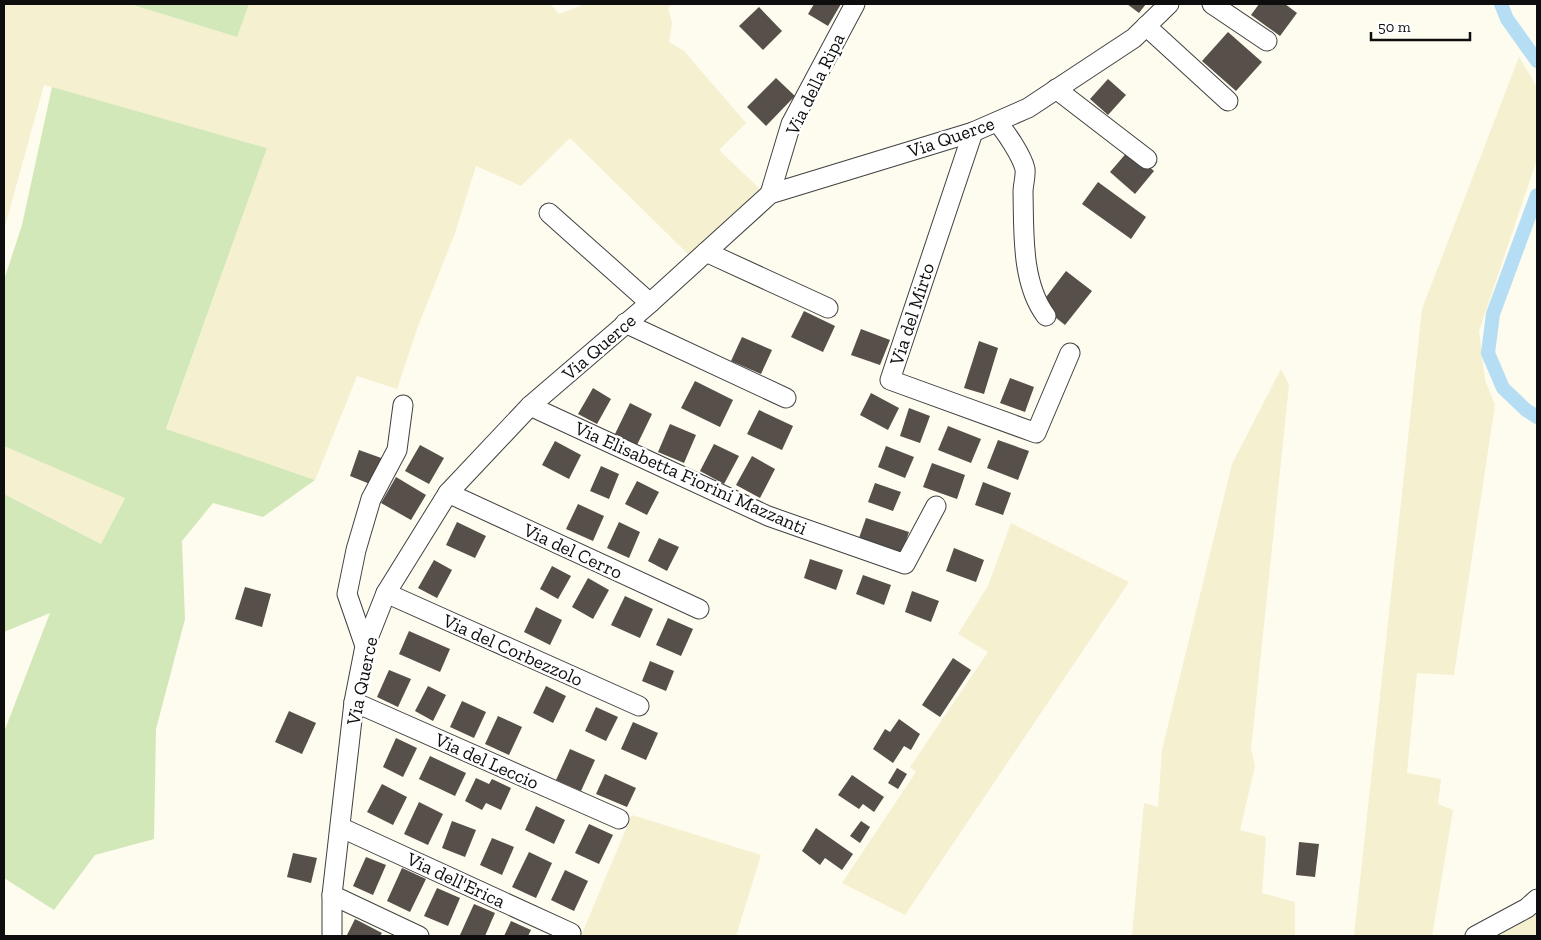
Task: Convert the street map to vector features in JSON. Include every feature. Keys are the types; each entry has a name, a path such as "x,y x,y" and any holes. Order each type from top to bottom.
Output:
{"street":[{"name":"Via della Ripa","path":"770,194 791,124 855,4"},
{"name":"Via Querce","path":"332,936 332,895 342,828 354,702 365,646 386,594 448,493 530,406 650,303 770,194 973,132 1028,108 1134,38 1168,4"},
{"path":"1212,4 1267,41"},
{"path":"1146,26 1228,101"},
{"path":"1060,87 1133,138"},
{"path":"1060,87 1147,160"},
{"path":"997,122 1005,131 1024,169 1023,190 1030,280 1037,303 1046,316"},
{"name":"Via del Mirto","path":"973,132 890,380 1036,433 1070,353"},
{"path":"549,213 650,303"},
{"path":"706,252 828,308"},
{"path":"625,323 786,398"},
{"path":"365,646 347,594 356,550 371,499 398,450 403,405"},
{"name":"Via Elisabetta Fiorini Mazzanti","path":"530,406 768,516 906,564 936,506"},
{"name":"Via del Cerro","path":"448,493 699,609"},
{"name":"Via del Corbezzolo","path":"386,594 639,706"},
{"name":"Via del Leccio","path":"354,702 619,820"},
{"name":"Via dell'Erica","path":"342,828 571,933"},
{"path":"332,895 419,936"},
{"path":"1475,936 1527,908 1537,899"}],"shaded area":[{"path":"4,4 130,4 237,37 249,4 550,4 559,14 585,4 672,4 668,8 672,23 669,42 684,51 746,123 719,150 761,190 690,256 570,138 521,186 476,166 455,233 417,329 397,389 357,376 315,480 166,430 267,148 44,85 4,230"},
{"path":"1519,57 1537,87 1537,159 1479,331 1485,380 1495,405 1454,675 1417,673 1407,773 1441,779 1438,804 1453,810 1432,936 1354,936 1422,309"},
{"path":"1281,369 1289,385 1251,749 1255,766 1240,830 1266,837 1262,893 1295,902 1295,936 1132,936 1144,803 1158,807 1162,750 1232,464"},
{"path":"4,446 125,497 101,544 4,494"},
{"path":"1011,523 1129,582 905,915 842,883 916,772 910,767 988,652 958,634 988,586"},
{"path":"632,815 761,855 736,936 581,936"},
{"path":"1537,908 1537,936 1494,936 1517,926"}],"green space":[{"path":"130,4 249,4 237,37"},
{"path":"52,87 267,148 166,429 315,480 263,517 213,503 182,541 185,619 156,729 154,839 95,855 54,910 4,878 4,732 50,613 4,632 4,494 101,544 125,498 4,446 4,280 22,225"}],"building":[{"path":"814,4 841,4 828,26 808,14"},
{"path":"1127,4 1146,4 1139,13"},
{"path":"1259,4 1285,4 1297,13 1280,36 1251,15"},
{"path":"759,7 782,31 763,50 739,26"},
{"path":"1228,32 1262,62 1236,91 1202,61"},
{"path":"776,78 795,96 766,126 747,107"},
{"path":"1108,79 1126,95 1108,115 1090,99"},
{"path":"1129,150 1154,171 1135,194 1110,172"},
{"path":"1098,182 1146,217 1131,239 1082,204"},
{"path":"1066,271 1092,291 1065,325 1040,305"},
{"path":"804,311 835,326 823,352 791,337"},
{"path":"861,329 890,340 880,365 851,355"},
{"path":"742,337 772,350 761,374 731,361"},
{"path":"979,341 998,348 984,394 964,388"},
{"path":"1010,378 1034,387 1025,412 1000,403"},
{"path":"695,381 733,400 720,427 681,408"},
{"path":"593,388 611,399 597,424 578,414"},
{"path":"871,393 899,408 888,430 860,415"},
{"path":"630,403 652,414 637,445 615,434"},
{"path":"909,408 930,416 920,443 900,436"},
{"path":"759,410 793,426 782,450 747,434"},
{"path":"670,424 696,435 684,463 658,452"},
{"path":"948,426 981,439 971,463 938,450"},
{"path":"998,440 1029,451 1018,480 987,468"},
{"path":"555,441 581,455 569,479 542,465"},
{"path":"714,444 739,456 724,484 700,471"},
{"path":"420,445 444,458 429,484 405,471"},
{"path":"886,446 914,457 905,478 878,467"},
{"path":"359,450 384,459 375,486 350,476"},
{"path":"752,456 775,469 760,498 736,485"},
{"path":"932,463 965,475 957,499 923,487"},
{"path":"601,466 619,474 609,499 590,491"},
{"path":"396,477 426,495 411,520 381,503"},
{"path":"637,481 659,492 647,515 625,504"},
{"path":"983,482 1011,493 1003,515 975,505"},
{"path":"875,483 901,492 893,511 868,502"},
{"path":"578,504 604,516 593,541 566,529"},
{"path":"866,518 909,532 902,553 859,538"},
{"path":"457,522 486,536 475,558 446,545"},
{"path":"619,522 640,532 629,558 607,548"},
{"path":"659,538 679,547 667,571 648,561"},
{"path":"954,548 984,560 976,582 946,571"},
{"path":"810,559 843,570 836,590 804,578"},
{"path":"434,560 452,570 437,598 418,588"},
{"path":"552,566 571,576 558,599 540,589"},
{"path":"863,575 891,585 884,605 856,594"},
{"path":"588,578 609,590 593,619 572,607"},
{"path":"245,587 271,594 262,627 235,619"},
{"path":"912,591 939,601 931,622 905,612"},
{"path":"625,596 653,609 640,638 611,625"},
{"path":"536,607 562,620 550,645 524,632"},
{"path":"668,618 693,629 681,656 656,645"},
{"path":"409,631 450,649 440,672 399,654"},
{"path":"953,658 971,670 940,717 922,705"},
{"path":"650,661 674,671 666,691 642,681"},
{"path":"389,670 411,679 398,707 377,697"},
{"path":"428,686 446,695 433,721 415,711"},
{"path":"546,686 566,696 553,723 533,713"},
{"path":"462,701 486,712 474,738 450,727"},
{"path":"596,707 618,717 606,741 585,731"},
{"path":"289,711 316,723 302,754 275,742"},
{"path":"498,716 522,727 509,755 485,744"},
{"path":"899,719 920,734 911,750 904,746 893,763 873,749 885,729 890,732"},
{"path":"633,722 658,733 646,760 621,749"},
{"path":"396,738 417,748 403,777 383,767"},
{"path":"570,749 595,760 581,791 556,780"},
{"path":"430,756 466,773 455,796 419,779"},
{"path":"897,768 907,774 898,789 888,783"},
{"path":"605,774 636,788 627,807 596,794"},
{"path":"852,775 884,797 874,812 863,804 859,809 838,795"},
{"path":"476,778 489,784 492,779 511,788 501,810 486,803 482,810 465,801"},
{"path":"382,784 407,797 393,825 367,812"},
{"path":"419,802 443,814 428,845 404,834"},
{"path":"536,806 565,820 554,844 525,830"},
{"path":"452,821 476,830 465,857 442,848"},
{"path":"861,821 870,827 860,843 850,836"},
{"path":"589,824 613,835 599,864 575,853"},
{"path":"816,828 853,854 842,870 825,858 820,865 802,851"},
{"path":"492,838 514,847 502,875 480,865"},
{"path":"1299,842 1319,844 1315,877 1296,875"},
{"path":"529,852 552,863 536,898 512,887"},
{"path":"293,853 317,858 311,883 287,877"},
{"path":"366,857 386,865 373,895 353,886"},
{"path":"402,868 426,879 410,912 387,901"},
{"path":"565,870 588,881 574,911 551,900"},
{"path":"437,888 460,898 448,926 424,916"},
{"path":"474,904 495,913 485,936 460,935"},
{"path":"355,919 382,933 380,936 347,935"},
{"path":"511,921 531,930 528,936 504,936"}],"waterway":[{"path":"1501,4 1507,19 1537,61"},
{"path":"1537,195 1493,314 1488,353 1503,388 1526,410 1537,417"}]}
